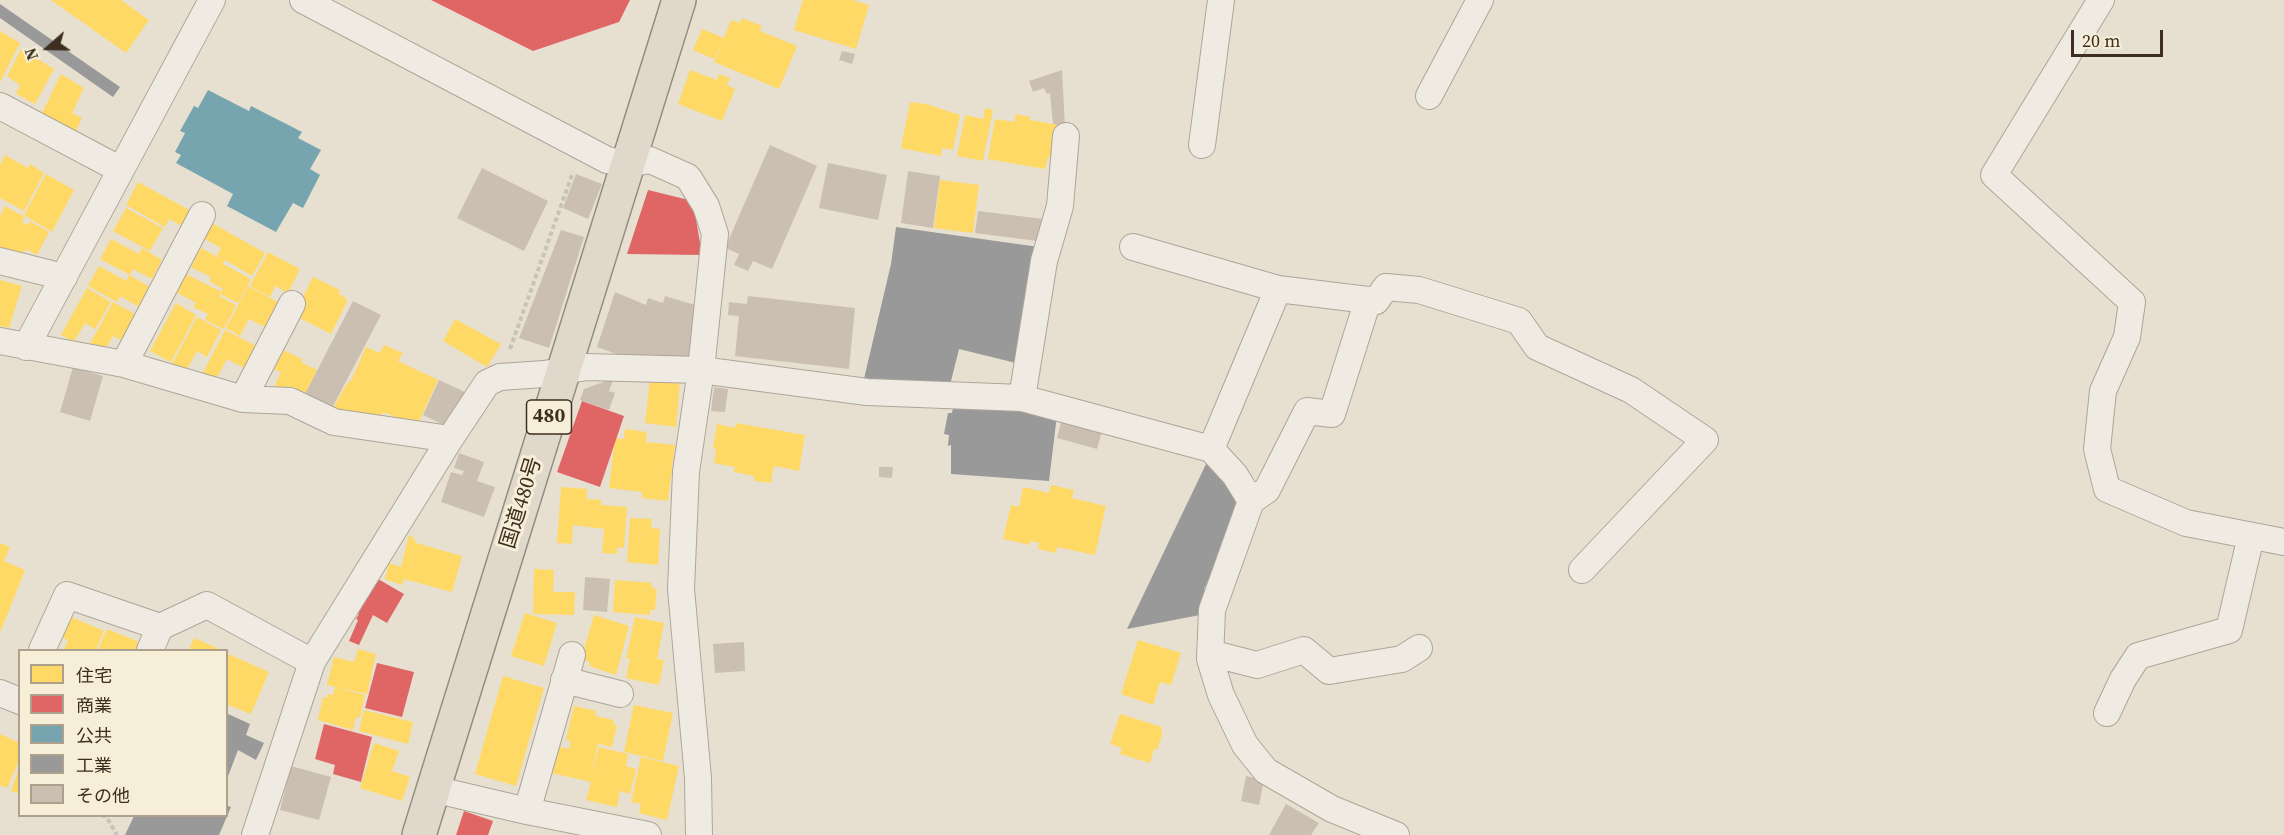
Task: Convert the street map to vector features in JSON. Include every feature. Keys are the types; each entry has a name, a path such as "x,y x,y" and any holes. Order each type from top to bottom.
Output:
{"highway":[{"name":"国道480号","path":"419,835 679,0"}],"street":[{"path":"26,347 212,0"},
{"path":"303,0 607,160 628,164 650,160 688,177 706,206 715,234 686,472 681,589 698,778 699,835"},
{"path":"1202,145 1221,0"},
{"path":"1429,96 1480,0"},
{"path":"2101,0 1994,175 2132,302 2127,337 2103,391 2097,449 2107,489 2186,523 2284,542"},
{"path":"0,106 121,170"},
{"path":"1022,398 1044,261 1060,206 1066,136"},
{"path":"124,364 202,215"},
{"path":"1133,247 1278,290 1376,301 1386,287 1419,290 1519,321 1537,347 1631,390 1705,440 1582,570"},
{"path":"0,261 64,277"},
{"path":"1210,449 1278,290"},
{"path":"1368,300 1332,414 1307,411 1267,490 1251,501 1212,610 1210,653 1221,695 1245,746 1266,771 1332,809 1396,835"},
{"path":"243,399 292,304"},
{"path":"0,341 124,364 243,399 290,401 334,422 450,439"},
{"path":"255,835 312,662 450,439 487,383 500,377 544,374 587,367 700,370 867,392 1022,398 1210,449 1235,475 1251,501"},
{"path":"2107,713 2123,679 2138,656 2229,630 2252,536"},
{"path":"43,649 67,595 160,627"},
{"path":"151,649 160,627 207,605 312,662"},
{"path":"1210,653 1257,665 1304,650 1329,671 1402,659 1419,648"},
{"path":"527,811 572,654"},
{"path":"564,680 620,694"},
{"path":"0,693 18,700"},
{"path":"433,789 527,811 648,835"}],"path":[{"path":"500,377 582,146"},
{"path":"107,817 117,835"}],"building: 住宅":[{"path":"51,0 121,0 149,20 126,53"},
{"path":"803,0 852,0 869,5 856,49 794,30"},
{"path":"742,18 762,26 760,31 797,46 779,89 714,62 722,44 714,59 693,50 702,29 724,38 731,20 740,23"},
{"path":"0,31 20,43 0,82"},
{"path":"21,49 54,69 35,104 16,94 20,85 7,76"},
{"path":"690,70 717,80 719,74 730,78 727,85 735,89 722,121 678,104"},
{"path":"61,74 84,88 72,113 82,118 76,131 42,113"},
{"path":"910,102 926,104 960,115 953,150 942,148 941,156 901,148"},
{"path":"985,108 993,110 983,161 957,156 965,115 983,119"},
{"path":"1016,114 1030,117 1030,120 1065,126 1059,159 1048,157 1045,169 988,159 995,119 1014,122"},
{"path":"5,155 28,168 30,164 44,173 24,211 0,198 0,165"},
{"path":"46,174 74,190 52,232 24,215"},
{"path":"940,180 979,185 973,233 934,228"},
{"path":"138,182 193,212 184,227 169,219 165,227 126,205"},
{"path":"5,206 25,217 22,222 28,225 30,221 49,232 37,255 26,249 22,257 8,248 4,253 0,251 0,216"},
{"path":"126,208 163,228 150,251 113,231"},
{"path":"212,223 265,253 252,276 225,260 223,264 251,279 238,303 220,294 219,296 236,305 224,329 205,320 208,314 193,307 196,303 176,292 186,274 222,292 223,289 209,281 211,277 191,267 201,248 222,259 217,255 221,248 203,238"},
{"path":"111,239 139,254 142,248 162,260 152,279 133,269 130,275 100,259"},
{"path":"268,252 300,269 288,293 275,286 270,297 250,286"},
{"path":"99,266 126,281 129,275 150,287 139,307 120,296 117,302 88,286"},
{"path":"313,277 340,290 339,294 346,298 347,302 331,334 300,318 305,308 299,305"},
{"path":"0,280 22,286 9,328 0,326"},
{"path":"248,286 278,302 265,327 249,319 240,336 226,328"},
{"path":"87,288 111,302 95,329 85,323 74,342 61,335"},
{"path":"113,302 137,315 123,341 113,336 102,355 88,347"},
{"path":"176,303 196,315 171,362 150,351"},
{"path":"197,317 221,330 207,357 197,351 186,371 172,364"},
{"path":"455,319 501,344 487,367 443,341"},
{"path":"225,330 258,347 246,369 227,359 216,379 203,373"},
{"path":"384,345 403,353 398,361 438,380 417,426 383,412 381,420 332,410 352,379 366,347 380,353"},
{"path":"281,349 302,359 301,362 317,370 304,396 290,388 287,393 275,386 281,372 272,368"},
{"path":"650,380 680,383 676,427 645,423"},
{"path":"736,423 805,435 799,471 774,466 771,483 754,481 754,476 734,472 735,467 714,463 716,449 713,448 717,424 735,428"},
{"path":"625,429 647,432 646,442 675,445 668,501 642,498 642,492 609,488 615,438 624,439"},
{"path":"1051,485 1074,490 1072,498 1106,506 1095,555 1057,547 1056,553 1038,549 1039,543 1030,541 1030,545 1003,539 1011,505 1019,507 1023,487 1049,493"},
{"path":"561,487 587,489 585,524 587,499 601,500 601,505 627,507 624,548 617,547 617,554 602,553 604,529 573,525 572,544 557,543"},
{"path":"630,518 652,519 651,528 660,529 658,565 627,562"},
{"path":"409,535 416,543 462,556 452,592 404,579 402,585 385,579 389,563 401,567"},
{"path":"0,543 10,547 4,561 25,570 0,633"},
{"path":"534,569 554,570 553,592 575,592 574,615 533,614"},
{"path":"615,580 652,583 652,588 657,589 655,610 650,610 650,615 613,612"},
{"path":"525,613 557,623 544,666 511,656"},
{"path":"594,615 629,626 616,675 589,666 590,662 581,659"},
{"path":"69,616 104,631 96,649 64,649 68,640 60,637"},
{"path":"635,617 664,623 657,659 664,660 659,685 626,678 630,659 626,658"},
{"path":"107,629 142,643 143,649 98,649"},
{"path":"194,638 220,649 189,649"},
{"path":"1138,640 1181,653 1171,685 1160,682 1153,705 1121,694"},
{"path":"358,649 376,654 367,694 327,685 334,657 354,662"},
{"path":"228,654 269,672 251,714 228,705"},
{"path":"503,676 544,688 516,786 475,774"},
{"path":"335,687 365,695 360,718 356,717 353,730 318,720 323,697 327,698 328,694 333,695"},
{"path":"634,705 673,713 663,761 624,752"},
{"path":"574,706 596,711 595,716 614,720 613,724 617,725 612,747 598,744 592,775 599,747 628,754 626,766 636,769 630,794 620,791 617,807 586,800 591,782 551,773 557,746 569,749 571,741 566,740"},
{"path":"364,710 413,722 408,744 359,731"},
{"path":"1120,714 1162,727 1163,732 1157,750 1154,749 1150,763 1120,754 1122,748 1110,744"},
{"path":"0,734 18,742 18,763 7,788 0,785"},
{"path":"374,743 399,751 392,771 410,777 402,801 360,788"},
{"path":"641,757 679,766 667,820 639,813 641,804 631,802"},
{"path":"18,771 18,793 11,791"}],"building: 商業":[{"path":"431,0 630,0 619,22 533,51"},
{"path":"648,190 693,201 702,255 627,254"},
{"path":"582,401 624,416 600,487 557,472"},
{"path":"378,579 404,594 387,623 373,615 359,645 349,641 359,614 353,612"},
{"path":"377,663 414,672 402,717 365,708"},
{"path":"324,724 372,737 361,782 333,774 335,765 315,759"},
{"path":"464,811 493,821 488,835 456,835"}],"building: 公共":[{"path":"208,90 249,111 251,106 302,132 298,138 321,150 310,169 320,175 303,208 293,203 276,232 227,206 233,194 176,163 181,155 175,152 185,133 180,131 194,106 198,108"}],"building: 工業":[{"path":"0,4 120,87 113,97 0,18"},
{"path":"896,227 1039,247 1022,315 1030,316 1020,364 959,349 950,385 863,383 891,264"},
{"path":"954,402 1057,415 1049,481 951,474 951,445 948,446 949,435 944,434 948,413 952,413"},
{"path":"1207,462 1242,489 1243,506 1204,589 1210,592 1200,615 1127,629"},
{"path":"228,714 250,724 246,735 264,743 256,760 238,750 228,776"},
{"path":"134,817 227,817 219,835 125,835"}],"building: その他":[{"path":"842,51 855,54 852,64 839,60"},
{"path":"1062,70 1065,126 1053,124 1050,93 1047,94 1044,88 1033,92 1029,81"},
{"path":"770,145 817,166 772,269 753,261 748,271 734,265 739,254 725,248"},
{"path":"828,163 887,175 878,220 819,208"},
{"path":"482,168 548,201 524,251 457,218"},
{"path":"908,171 940,176 933,228 901,223"},
{"path":"576,174 602,184 588,219 563,208"},
{"path":"978,211 1052,220 1045,242 975,233"},
{"path":"561,230 584,237 549,348 519,338"},
{"path":"615,292 646,305 648,298 663,303 665,296 695,305 691,358 630,359 597,347"},
{"path":"748,296 855,308 849,369 735,356 739,316 728,315 729,302 747,304"},
{"path":"353,301 381,315 331,410 304,396"},
{"path":"73,367 103,376 90,421 60,412"},
{"path":"614,378 609,391 615,393 609,410 580,400 584,389"},
{"path":"439,380 465,392 448,427 423,415"},
{"path":"714,387 728,389 725,412 711,411"},
{"path":"1063,415 1103,427 1097,449 1057,438"},
{"path":"459,453 484,462 477,481 495,487 484,517 441,502 451,472 462,475 464,471 454,468"},
{"path":"879,467 893,467 892,478 879,477"},
{"path":"585,577 610,579 607,612 583,610"},
{"path":"744,642 745,671 715,673 713,644"},
{"path":"291,766 331,777 319,820 280,810"},
{"path":"1246,776 1264,780 1259,805 1241,801"},
{"path":"1286,804 1319,823 1311,835 1269,835"}]}
